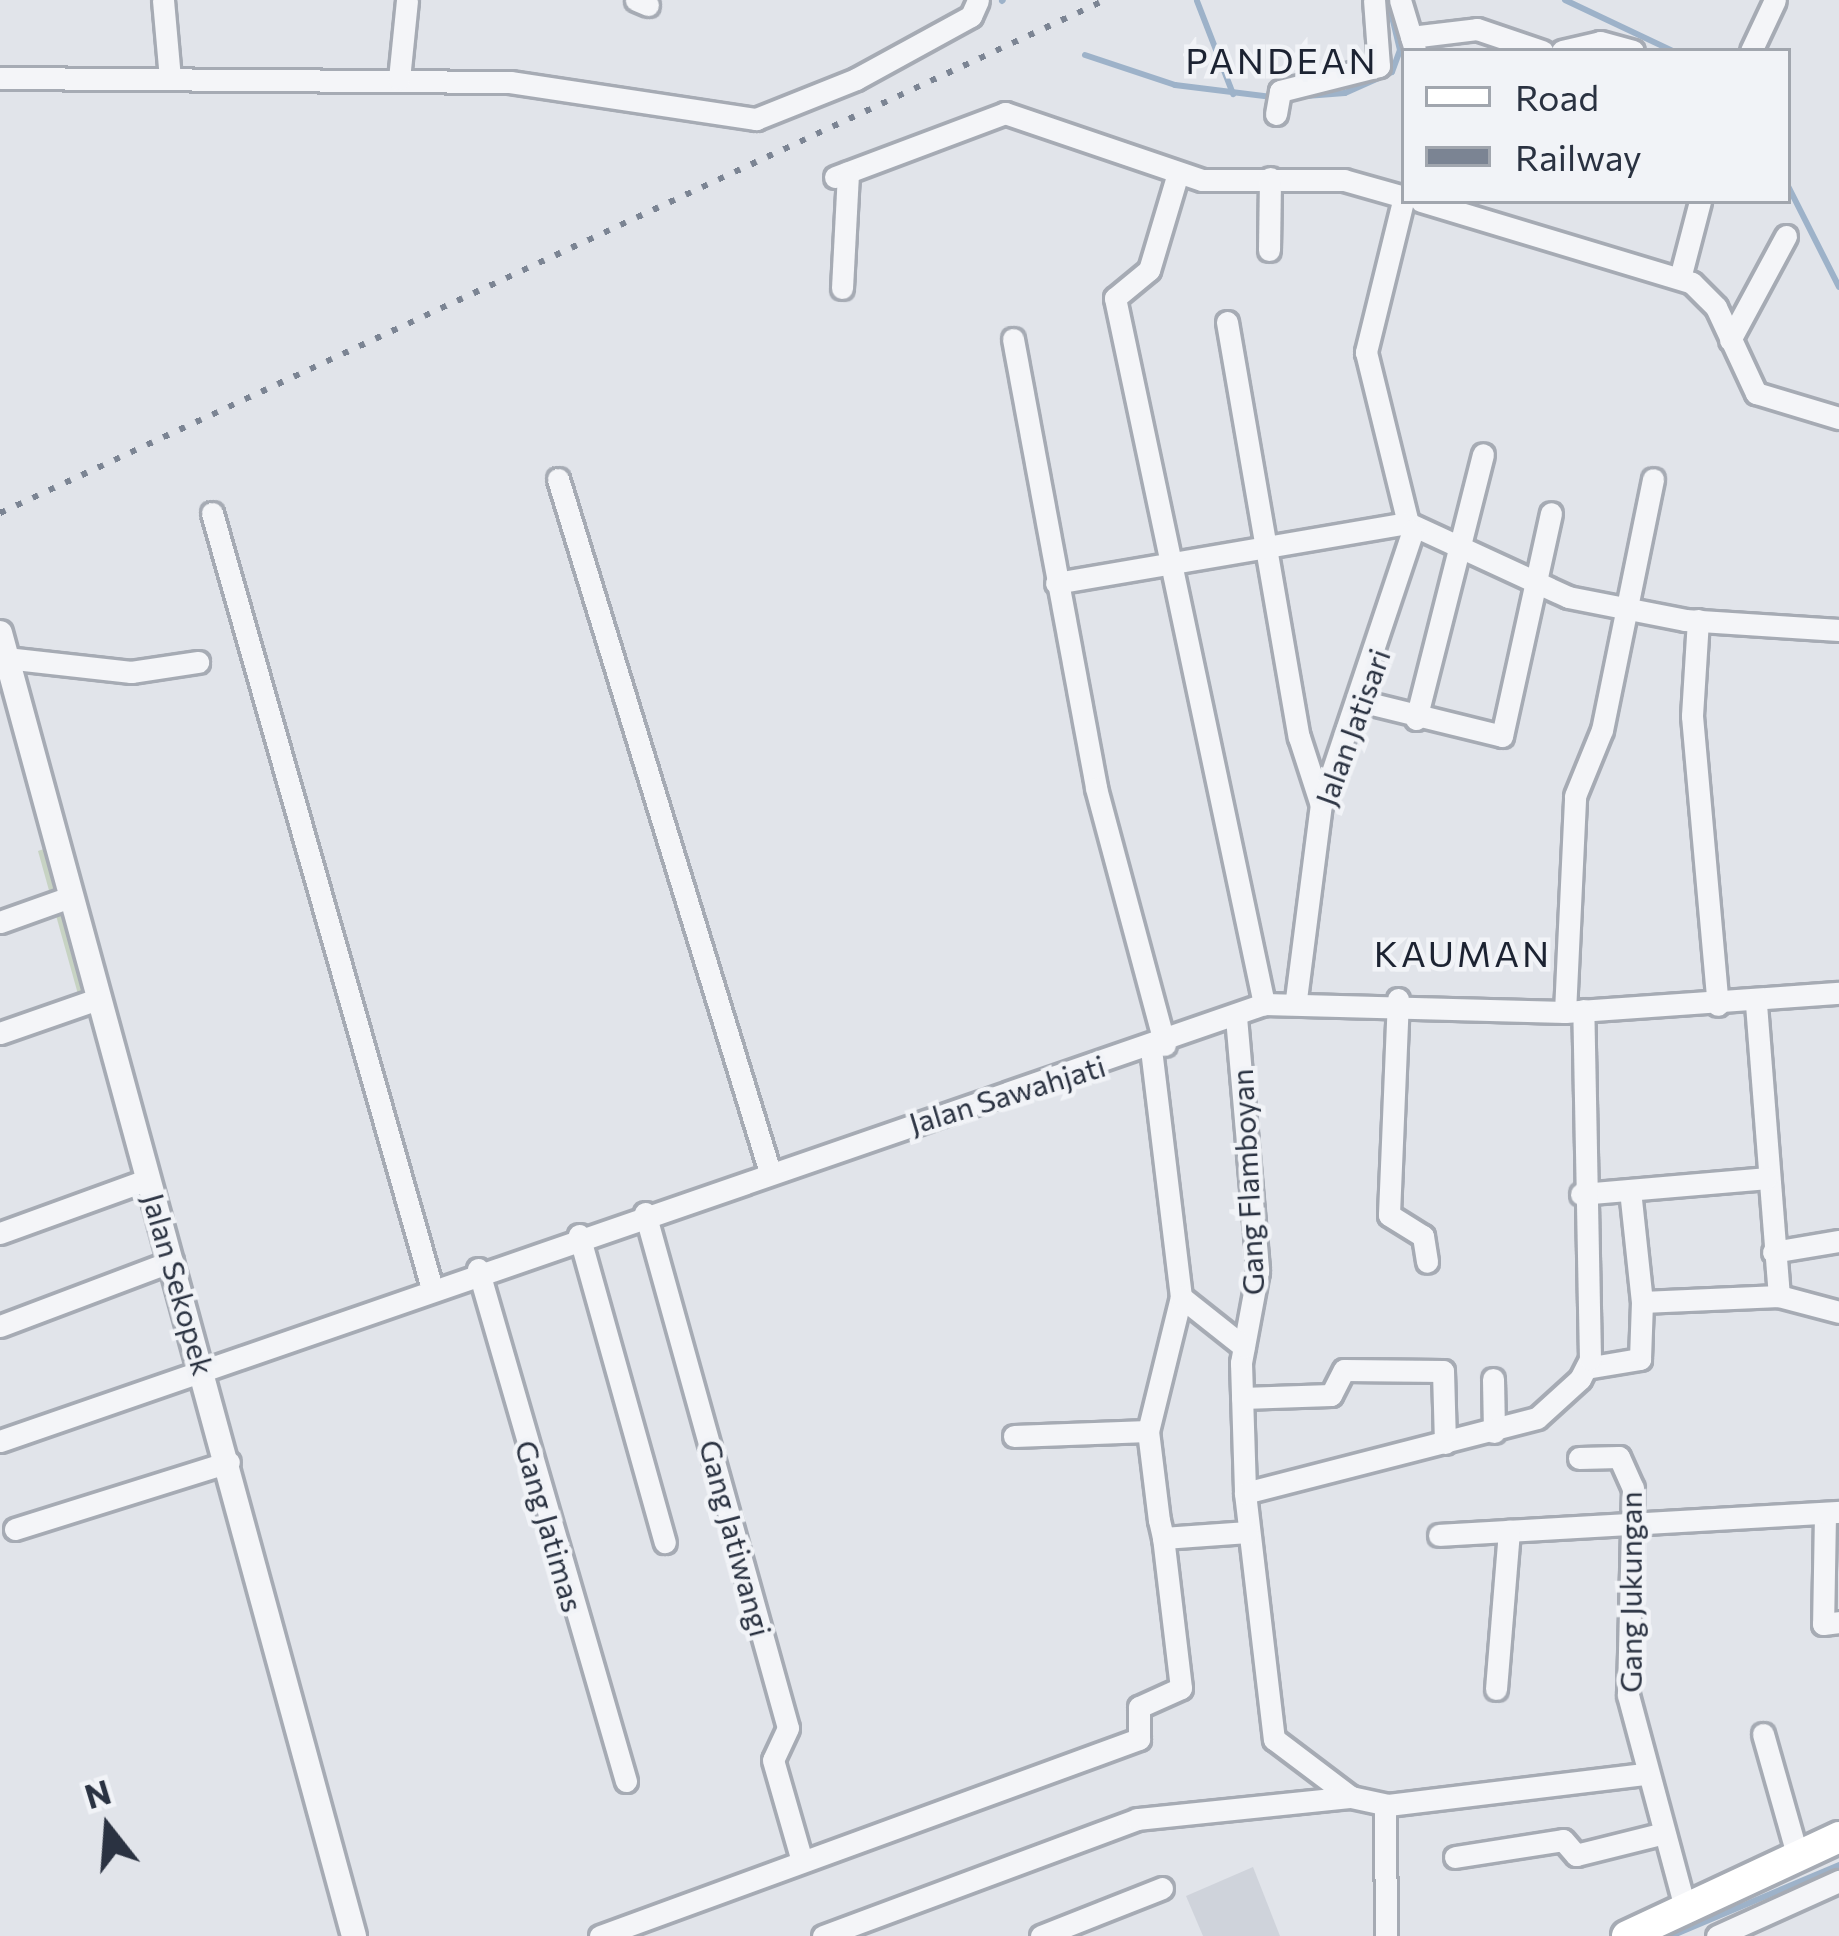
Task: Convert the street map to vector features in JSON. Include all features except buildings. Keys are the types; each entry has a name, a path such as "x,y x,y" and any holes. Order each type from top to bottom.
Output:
{"main road":[{"path":"1627,1936 1805,1856"}],"street":[{"path":"163,0 170,78"},
{"path":"399,79 407,0"},
{"path":"0,78 399,79 586,90 757,119 856,80 971,16 978,0"},
{"path":"1277,103 1379,65 1374,0"},
{"path":"1400,0 1413,44 1478,29 1533,48"},
{"path":"1752,48 1775,0"},
{"path":"1575,48 1600,42 1622,48"},
{"path":"842,288 841,175 1004,112 1178,173 1365,182 1401,196"},
{"path":"1178,173 1149,270 1114,298 1264,1004"},
{"path":"1269,250 1270,178"},
{"path":"1402,204 1366,352 1411,526"},
{"path":"1680,278 1699,204"},
{"path":"1449,205 1680,278 1703,292 1765,401 1839,418"},
{"path":"1730,340 1786,236"},
{"path":"1226,322 1262,543 1321,805"},
{"path":"600,1936 1139,1739 1139,1707 1181,1688 1148,1431 1181,1297 1158,1047 1096,788 1013,339"},
{"path":"1416,718 1483,454"},
{"path":"1586,1368 1574,1011 1575,796 1603,730 1653,478"},
{"path":"558,479 769,1169"},
{"path":"212,513 431,1285"},
{"path":"1364,703 1502,736 1552,513"},
{"path":"1056,584 1169,558 1411,526 1537,583 1625,607 1698,620 1839,630"},
{"name":"Jalan Jatisari","path":"1296,999 1321,805 1364,703 1411,526"},
{"path":"1698,620 1692,716 1718,1006"},
{"path":"3,645 131,672 198,662"},
{"name":"Jalan Sekopek","path":"3,645 95,1000 133,1185 172,1261 205,1372 354,1936"},
{"path":"0,922 67,898"},
{"name":"Jalan Sawahjati","path":"0,1441 205,1372 431,1285 769,1169 1158,1047 1264,1004 1296,999 1397,999 1574,1011 1756,1004 1839,993"},
{"path":"1397,999 1389,1215 1423,1236 1427,1262"},
{"path":"0,1033 95,1000"},
{"path":"1756,1004 1766,1178 1779,1296"},
{"name":"Gang Flamboyan","path":"1236,1017 1258,1271 1244,1347 1245,1493 1267,1723 1279,1746 1351,1797"},
{"path":"1581,1194 1766,1178"},
{"path":"0,1234 133,1185"},
{"path":"1245,1493 1537,1418 1586,1368 1640,1358 1642,1302 1630,1190"},
{"name":"Gang Jatiwangi","path":"646,1213 788,1728 773,1760 802,1861"},
{"path":"579,1235 665,1542"},
{"path":"1773,1252 1839,1241"},
{"path":"0,1326 172,1261"},
{"name":"Gang Jatimas","path":"478,1269 626,1781"},
{"path":"1642,1302 1779,1296 1839,1312"},
{"path":"1181,1297 1244,1347"},
{"path":"1242,1398 1331,1395 1343,1370 1443,1371 1445,1443"},
{"path":"1493,1379 1494,1432"},
{"path":"1014,1436 1148,1431"},
{"name":"Gang Jukungan","path":"1579,1458 1624,1463 1635,1522 1626,1665 1646,1774 1685,1907"},
{"path":"15,1529 229,1462"},
{"path":"1439,1535 1832,1513 1823,1624 1839,1622"},
{"path":"1496,1689 1508,1531"},
{"path":"1163,1538 1248,1532"},
{"path":"1717,1936 1838,1881 1805,1856 1763,1734"},
{"path":"823,1936 1137,1819 1351,1797 1385,1805 1646,1774"},
{"path":"1385,1805 1386,1936"},
{"path":"1455,1857 1562,1840 1576,1855 1664,1833"},
{"path":"1788,1903 1805,1856"},
{"path":"1041,1936 1162,1888"},
{"path":"1739,1888 1751,1919"}],"shaded area":[{"path":"1253,1867 1280,1936 1203,1936 1186,1896"}],"green space":[{"path":"52,846 95,1000 81,1005 38,851"}],"waterway":[{"path":"1293,97 1345,93 1392,72 1400,50 1388,0"},
{"path":"1565,0 1667,48"},
{"path":"1197,1 1233,94"},
{"path":"1085,55 1175,85 1273,97"},
{"path":"1791,192 1839,287"},
{"path":"1671,1936 1839,1865"}],"railway":[{"path":"0,513 1105,0"}],"district":[{"name":"PANDEAN","path":"1282,60"},
{"name":"KAUMAN","path":"1463,953"}]}
